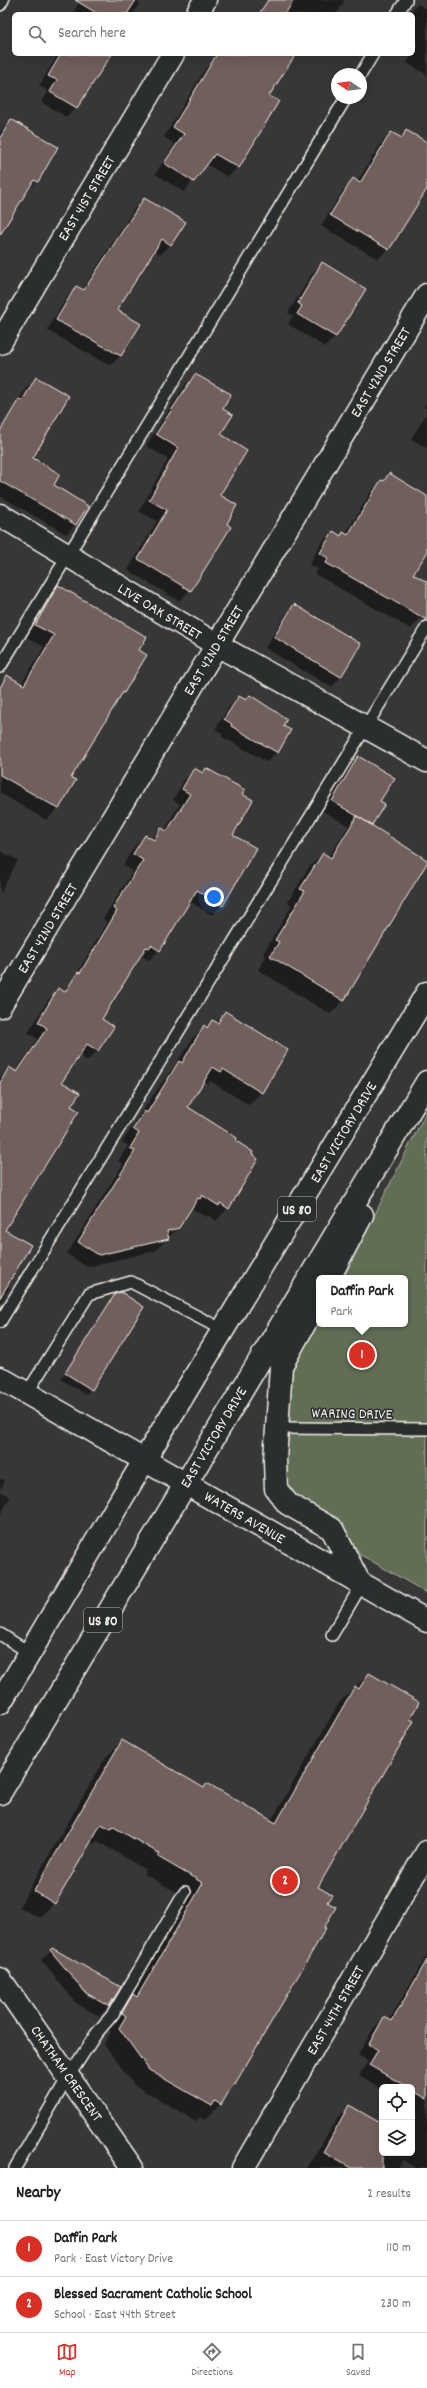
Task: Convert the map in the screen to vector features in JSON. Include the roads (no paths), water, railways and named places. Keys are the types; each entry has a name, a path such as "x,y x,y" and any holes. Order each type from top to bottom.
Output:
{"main road":[{"path":"198,12 205,0"},
{"name":"EAST 41ST STREET","path":"0,343 172,56"},
{"name":"EAST 42ND STREET","path":"0,1006 427,295"},
{"name":"LIVE OAK STREET","path":"0,515 217,645 427,761"},
{"name":"EAST VICTORY DRIVE","path":"0,1703 144,1460 427,993"},
{"name":"EAST VICTORY DRIVE","path":"0,1793 427,1082"},
{"path":"331,1275 361,1218 381,1159"},
{"path":"316,1304 282,1366 275,1460 276,1489 288,1504 332,1529 360,1583"},
{"name":"WATERS AVENUE","path":"0,1378 427,1621"},
{"name":"EAST 44TH STREET","path":"243,2168 427,1852"},
{"name":"CHATHAM CRESCENT","path":"0,1979 132,2168"}],"lane":[{"path":"0,5 3,0"},
{"path":"398,12 406,0"},
{"path":"365,68 372,56"},
{"path":"0,667 342,104"},
{"path":"0,1322 427,627"},
{"path":"27,1393 88,1294 131,1282 223,1330"},
{"name":"WARING DRIVE","path":"277,1428 427,1430"},
{"path":"332,1635 360,1583"},
{"path":"0,1634 30,1653"},
{"path":"15,2168 68,2077 96,2034 112,2014 185,1892"}],"place":[{"name":"Daffin Park","path":"362,1355"},
{"name":"Blessed Sacrament Catholic School","path":"285,1881"}]}
